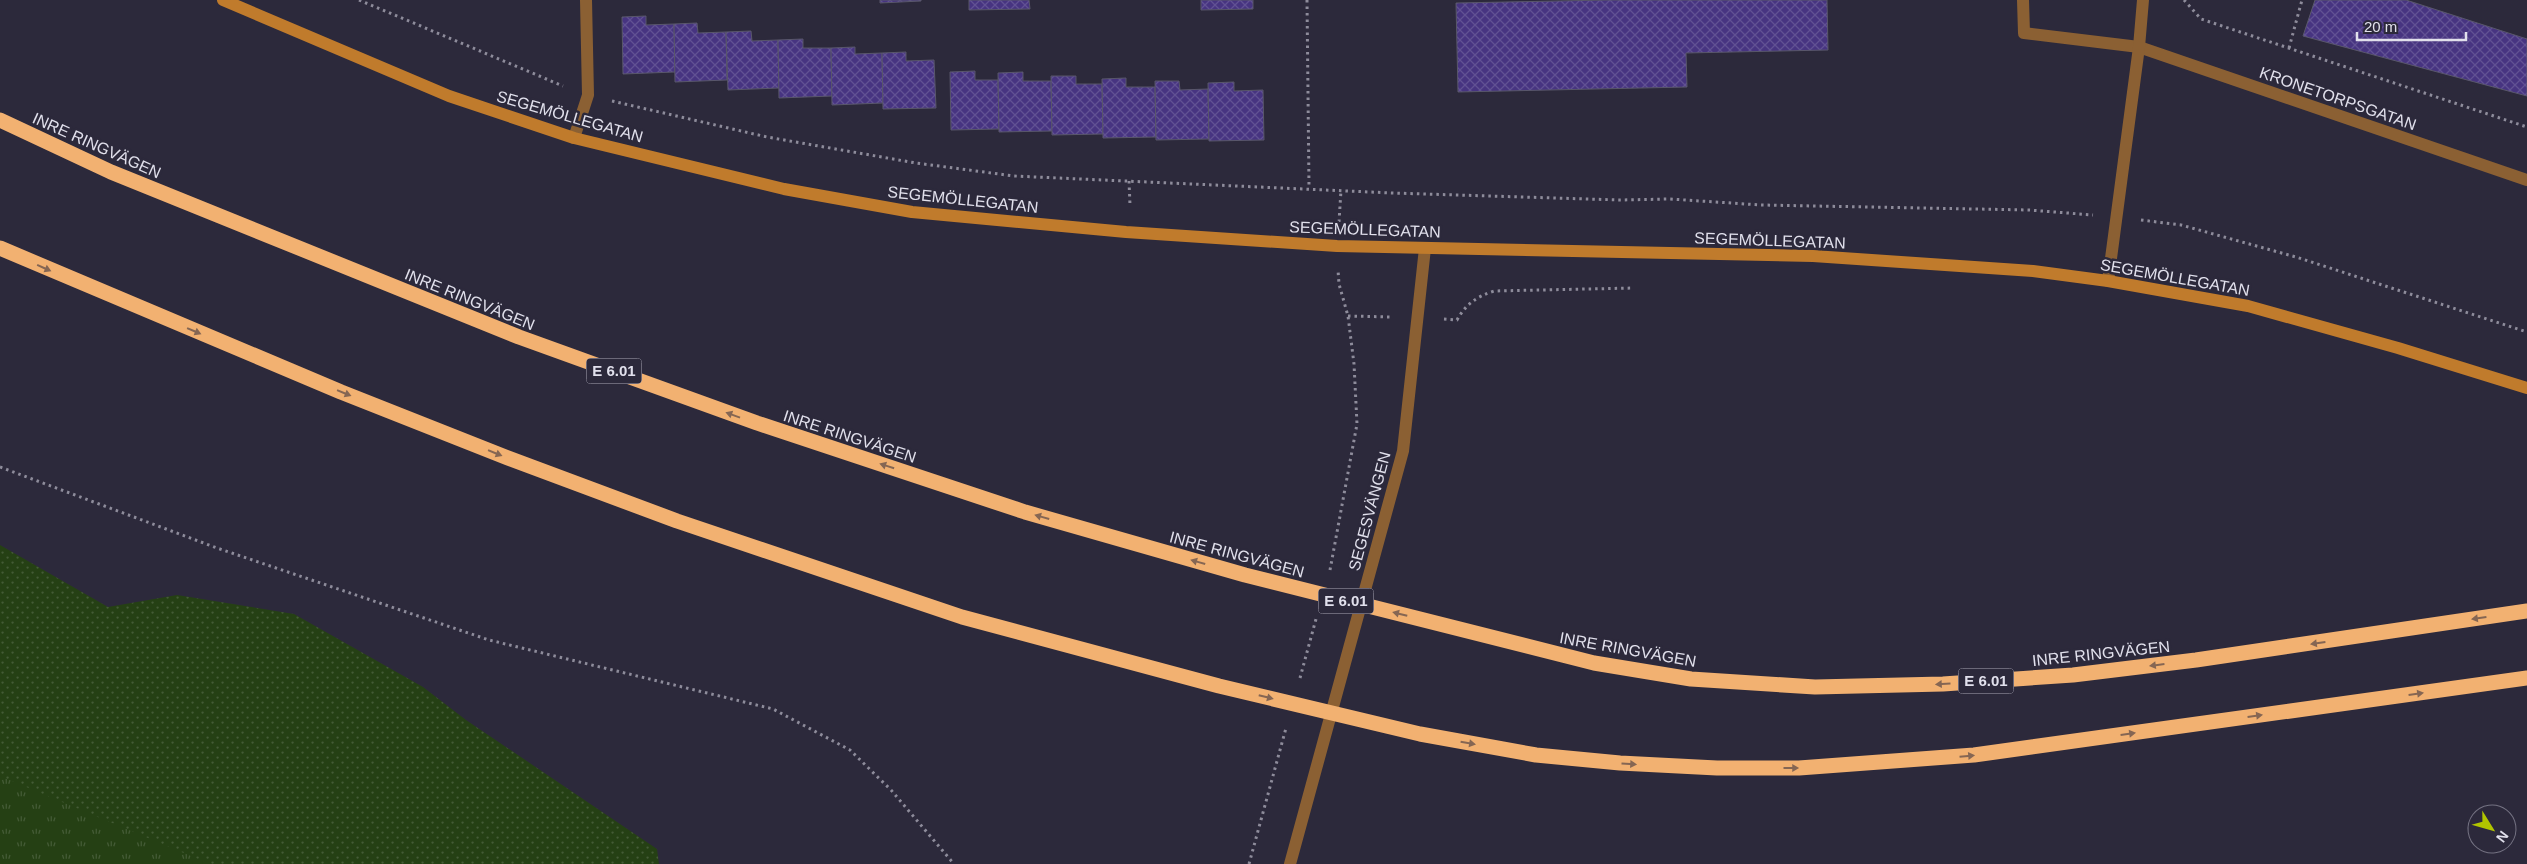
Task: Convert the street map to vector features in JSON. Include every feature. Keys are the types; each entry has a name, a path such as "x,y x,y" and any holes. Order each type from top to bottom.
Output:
{"highway":[{"name":"INRE RINGVÄGEN","path":"0,120 111,172 519,337 758,423 1016,509 1245,575 1594,663 1691,679 1815,687 1943,684 2073,675 2215,658 2527,611"},
{"path":"0,248 350,396 508,458 677,521 962,617 1218,686 1420,734 1536,755 1620,763 1717,768 1799,768 1974,756 2527,678"}],"street":[{"name":"SEGEMÖLLEGATAN","path":"223,0 449,96 574,138 784,189 912,212 1126,232 1337,246 1813,256 1908,264 2033,271 2108,281 2248,306 2398,348 2527,388"},
{"path":"574,138 588,95 586,0"},
{"name":"KRONETORPSGATAN","path":"2023,0 2024,33 2139,47 2527,180"},
{"path":"2108,281 2139,47 2143,0"},
{"name":"SEGESVÄNGEN","path":"1290,864 1403,452 1424,248"}],"path":[{"path":"359,0 520,70 588,95 768,137 916,163 1014,176 1511,197 1670,199 1762,205 2029,210 2116,216 2181,225 2296,257 2527,332"},
{"path":"1307,0 1309,188"},
{"path":"2184,0 2201,19 2527,127"},
{"path":"2289,48 2302,0"},
{"path":"1130,181 1130,205"},
{"path":"1328,574 1341,518 1357,424 1354,364 1348,316 1339,284 1337,246 1341,190"},
{"path":"1348,316 1457,320 1464,308 1476,297 1494,290 1634,288"},
{"path":"0,467 217,548 489,640 773,709 850,750 891,790 954,864"},
{"path":"1297,687 1318,612"},
{"path":"1249,864 1287,724"}],"green space":[{"path":"0,545 108,607 177,595 294,614 423,687 466,720 657,849 659,864 0,864"},
{"path":"0,776 210,864 0,864"}],"building":[{"path":"880,0 921,0 921,1 880,3"},
{"path":"969,0 1029,0 1030,9 969,10"},
{"path":"1201,0 1253,0 1253,9 1201,10"},
{"path":"1608,0 1827,0 1828,50 1686,53 1687,87 1458,92 1456,3"},
{"path":"2315,0 2406,0 2527,39 2527,96 2303,36"},
{"path":"646,16 646,25 674,24 675,72 623,74 622,17"},
{"path":"697,23 698,33 726,32 727,80 675,82 674,24"},
{"path":"751,31 752,41 778,40 779,88 728,90 726,32"},
{"path":"803,39 803,48 831,48 832,96 779,98 778,40"},
{"path":"855,47 855,54 882,53 883,103 832,105 831,48"},
{"path":"906,52 906,61 934,60 936,108 883,109 882,53"},
{"path":"975,71 975,80 998,80 999,129 951,130 950,72"},
{"path":"1023,72 1023,81 1051,81 1052,131 999,132 998,73"},
{"path":"1051,76 1076,76 1076,84 1102,84 1103,134 1052,135"},
{"path":"1126,78 1126,87 1155,87 1156,137 1103,138 1102,79"},
{"path":"1155,81 1179,81 1180,90 1208,89 1209,139 1156,140"},
{"path":"1234,82 1234,91 1263,90 1264,140 1209,141 1208,83"}]}
